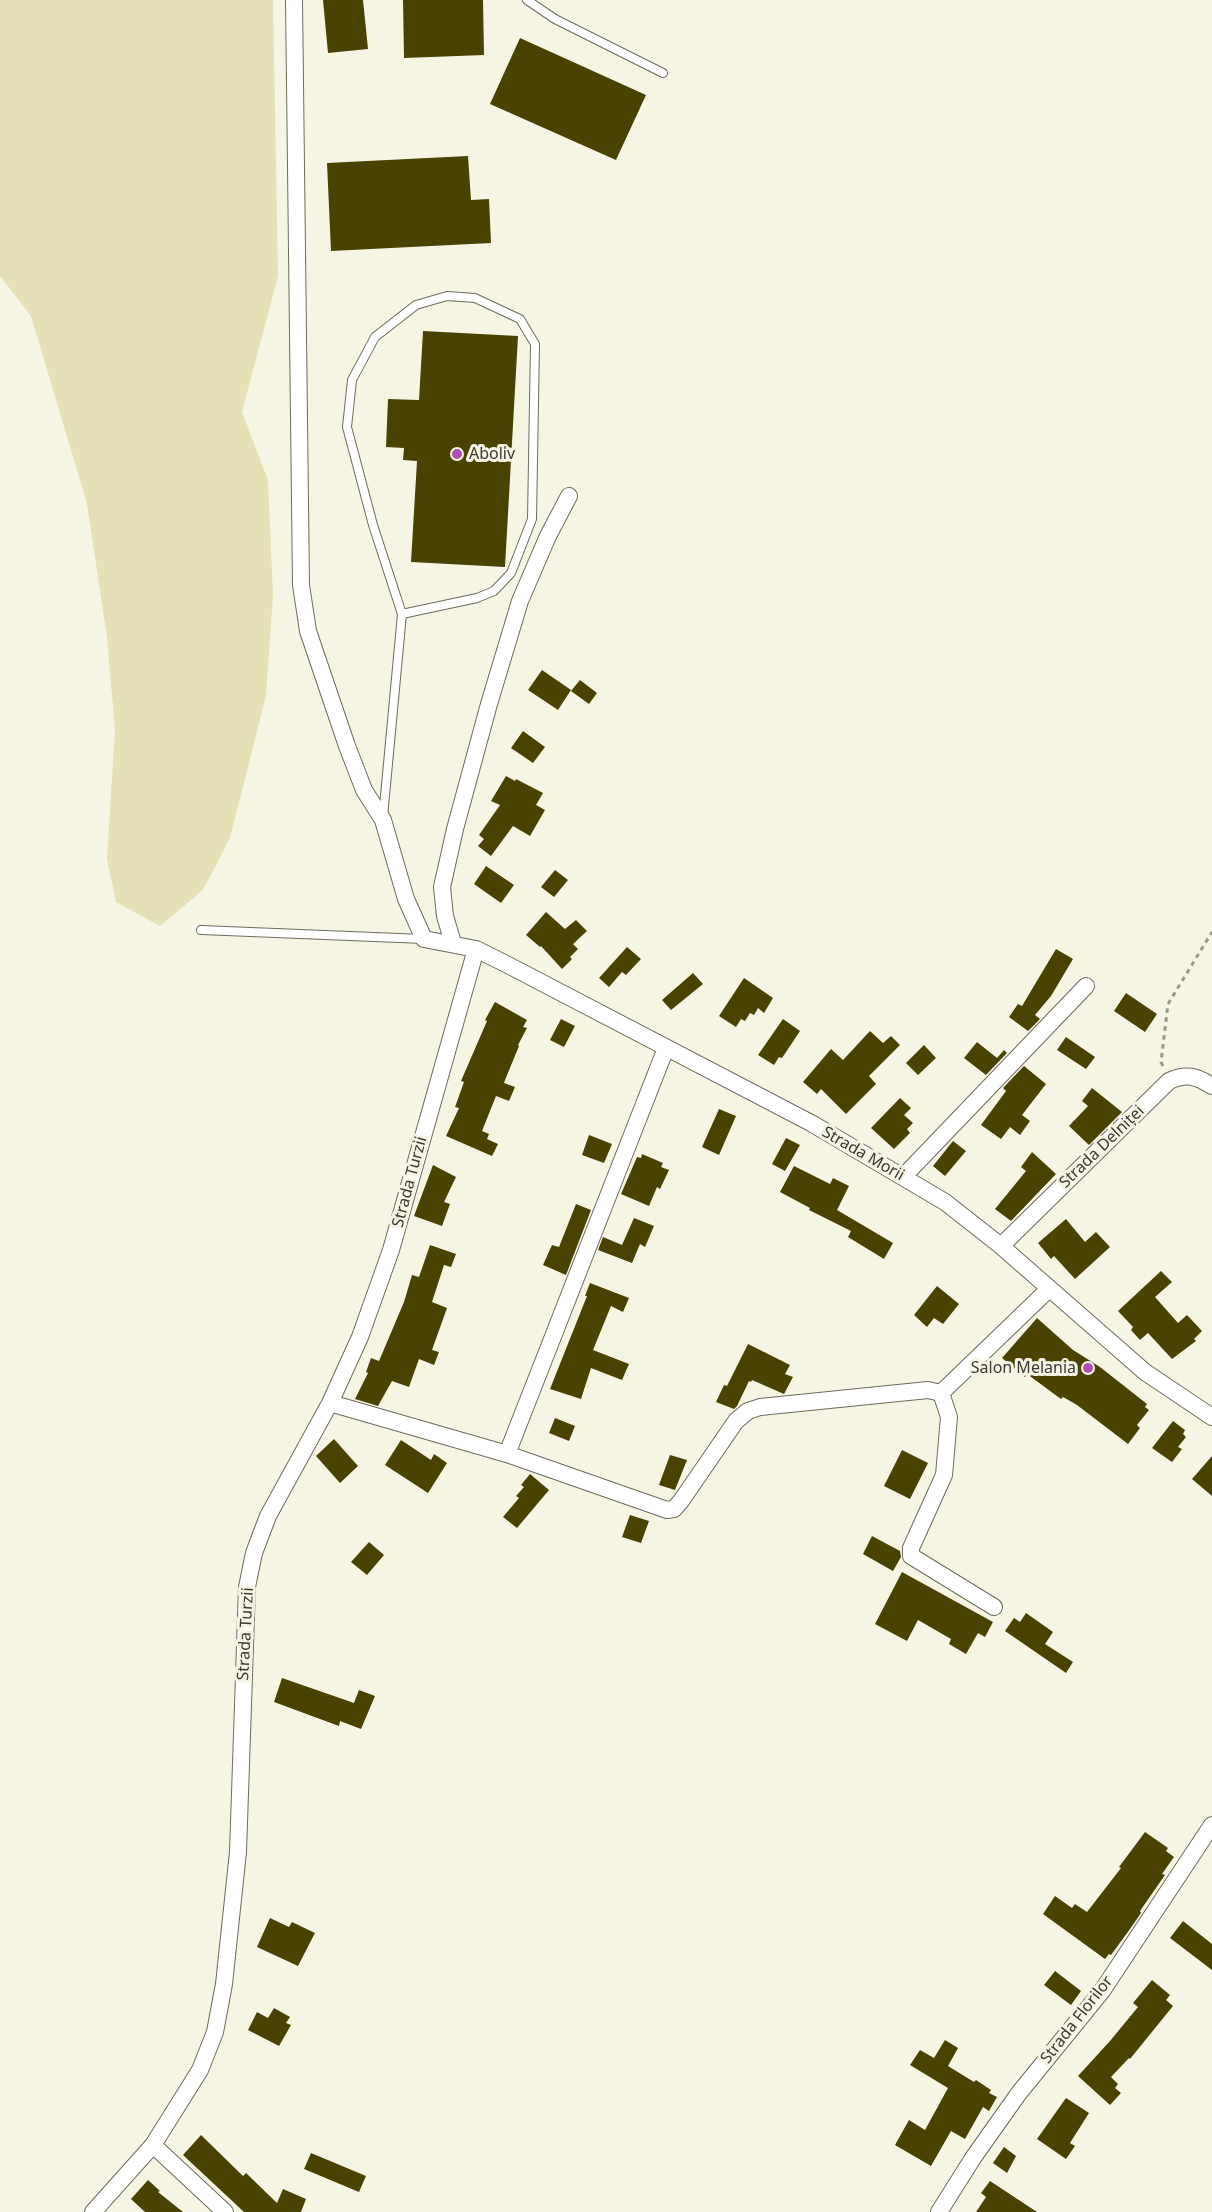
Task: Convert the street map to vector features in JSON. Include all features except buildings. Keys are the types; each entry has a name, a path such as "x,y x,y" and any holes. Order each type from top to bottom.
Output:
{"street":[{"path":"294,0 301,585 308,631 347,746 364,790 382,820 406,899 424,939"},
{"path":"453,943 445,916 442,887 455,829 520,601 548,536 569,496"},
{"name":"Strada Morii","path":"424,939 476,949 811,1123 945,1202 1001,1246 1145,1372 1212,1417"},
{"name":"Strada Turzii","path":"93,2212 153,2145 200,2070 215,2032 224,1984 238,1852 247,1587 254,1553 268,1516 330,1403 360,1337 391,1250 476,949"},
{"path":"903,1177 1086,986"},
{"path":"507,1454 666,1048"},
{"path":"1169,1081 1181,1076 1192,1076 1212,1086"},
{"name":"Strada Delniței","path":"1001,1246 1169,1081"},
{"path":"941,1393 1049,1289"},
{"path":"330,1403 507,1454 667,1510 674,1509 681,1501 736,1420 748,1411 760,1407 928,1390 941,1393"},
{"path":"941,1393 949,1417 944,1475 911,1548 910,1556 994,1607"},
{"name":"Strada Florilor","path":"939,2212 973,2158 1019,2093 1102,1991 1212,1825"},
{"path":"153,2145 225,2212"}],"lane":[{"path":"527,0 555,19 663,74"},
{"path":"382,820 402,614 373,525 347,427 352,380 375,337 416,305 447,296 475,298 520,319 535,344 532,519 511,573 494,591 477,598 402,614"},
{"path":"201,930 424,939"}],"path":[{"path":"1169,1081 1161,1062 1168,1004 1212,932"}],"shaded area":[{"path":"0,0 273,0 278,276 242,412 268,480 273,595 266,696 230,838 203,890 160,926 116,902 107,859 115,730 107,638 87,504 31,316 0,276"}],"place":[{"name":"Aboliv","path":"457,454"},
{"name":"Salon Melania","path":"1088,1368"}]}
